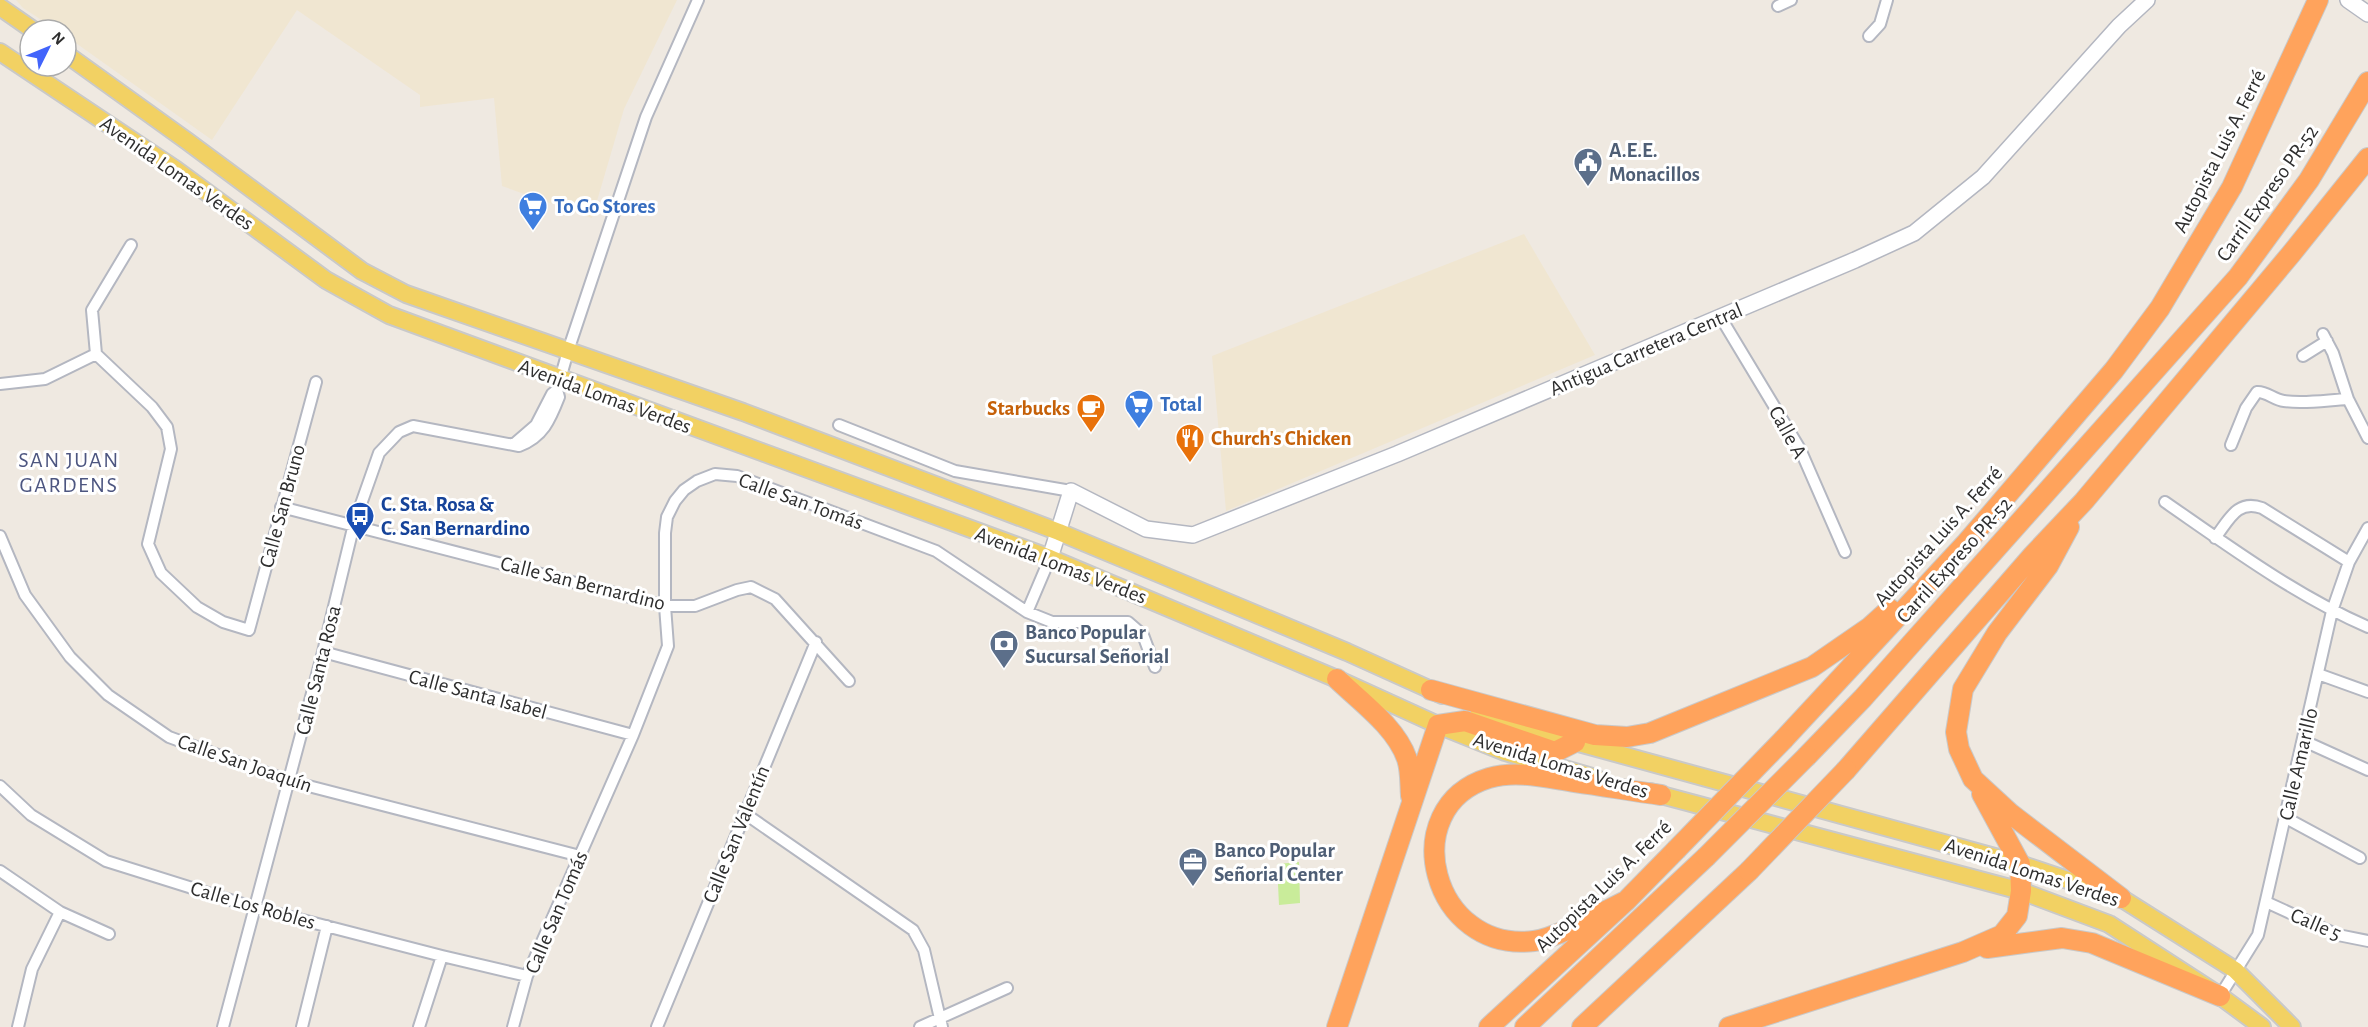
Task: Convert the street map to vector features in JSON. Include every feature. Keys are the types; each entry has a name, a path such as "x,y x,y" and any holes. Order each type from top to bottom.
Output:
{"highway":[{"name":"Autopista Luis A. Ferré","path":"1489,1027 1626,901 1784,739 1967,542 2114,370 2160,308 2232,187 2319,0"},
{"name":"Carril Expreso PR-52","path":"1525,1027 1706,857 1863,698 2238,277 2309,180 2368,82"},
{"path":"1582,1027 1749,871 1846,770 2033,555 2084,501 2365,163"},
{"path":"1729,1027 1963,952 2002,935 2017,916 2021,891 2020,864 1973,779 1959,749 1956,732 1963,689 1997,633 2048,566 2084,501"},
{"path":"1431,690 1595,735 1627,737 1650,733 1812,667 1870,627 1967,542"},
{"path":"1337,679 1401,744 1410,773 1411,807"},
{"path":"1337,1027 1438,724 1465,721 1555,752 1575,742"},
{"path":"1626,901 1544,939 1520,942 1494,939 1480,933 1461,917 1440,887 1434,861 1438,827 1450,805 1470,787 1491,777 1504,775 1530,776 1661,795"},
{"path":"1973,779 2011,814 2121,898"},
{"path":"1963,952 2045,939 2062,938 2092,943 2220,996"}],"main road":[{"path":"0,7 18,20"},
{"name":"Avenida Lomas Verdes","path":"0,52 175,169 347,294 389,315 558,385 1050,558 1505,752 2021,891 2109,924 2220,996 2262,1027"},
{"name":"Avenida Lomas Verdes","path":"78,63 188,141 362,271 406,294 754,416 1059,532 1347,652 1513,725 2020,864 2121,898 2235,970 2292,1027"},
{"path":"2220,996 2244,1027"}],"street":[{"name":"Calle Santa Rosa","path":"223,1027 324,652 354,524 379,453 399,432 413,426 519,446 541,434 559,397 558,385 568,351 646,117 698,0"},
{"path":"1778,6 1791,0"},
{"path":"1869,36 1880,24 1887,0"},
{"name":"Antigua Carretera Central","path":"1071,491 1146,529 1192,535 1397,454 1721,318 1914,233 1983,177 2119,26 2147,0"},
{"path":"2348,0 2368,14"},
{"path":"0,384 45,379 96,354 92,310 131,245"},
{"name":"Calle A","path":"1721,318 1800,449 1845,552"},
{"path":"2303,356 2325,338 2334,353 2348,399 2368,438"},
{"name":"Calle San Bruno","path":"96,354 152,406 167,427 171,449 147,544 161,573 197,607 223,622 249,630 316,382"},
{"path":"2231,445 2246,408 2257,393 2261,392 2280,401 2291,402 2348,399"},
{"path":"839,425 955,471 1071,491 1050,558 1027,612"},
{"name":"Calle San Tomás","path":"513,1027 527,976 633,735 668,646 664,606 667,517 684,490 697,481 715,474 737,476 936,551 1027,612 1052,622 1128,622 1143,635 1155,667"},
{"path":"2165,502 2215,538 2332,612 2368,627"},
{"path":"2215,538 2235,513 2246,505 2253,505 2262,508 2349,562"},
{"name":"Calle San Bernardino","path":"281,507 354,524 664,606 695,606 751,587 775,599 849,681"},
{"name":"Calle Amarillo","path":"2220,996 2258,935 2332,612 2349,562 2368,528"},
{"name":"Calle San Joaquín","path":"0,536 25,595 70,657 108,695 169,737 289,780 580,856"},
{"name":"Calle San Valentín","path":"657,1027 816,642"},
{"name":"Calle Santa Isabel","path":"324,652 633,735"},
{"path":"2318,674 2368,692"},
{"path":"2304,741 2368,770"},
{"name":"Calle Los Robles","path":"0,786 31,814 106,861 256,908 527,976"},
{"path":"744,813 913,930 924,950 941,1022"},
{"path":"2286,818 2360,858"},
{"path":"0,871 60,912 109,934"},
{"name":"Calle 5","path":"2266,902 2338,936 2368,941"},
{"path":"18,1027 32,969 60,912"},
{"path":"302,1027 327,926"},
{"path":"419,1027 442,956"},
{"path":"920,1027 941,1022 1007,988"}],"shaded area":[{"path":"16,0 677,0 624,109 592,218 502,186 494,98 420,107 420,95 297,10 212,140 78,45 78,18 38,18 23,8"},
{"path":"1524,234 1595,355 1226,511 1212,356"}],"green space":[{"path":"1299,862 1300,903 1279,905 1277,864"}],"place":[{"name":"A.E.E. Monacillos","path":"1588,188"},
{"name":"To Go Stores","path":"533,232"},
{"name":"Total","path":"1139,430"},
{"name":"Starbucks","path":"1091,434"},
{"name":"Church's Chicken","path":"1190,464"},
{"name":"C. Sta. Rosa & C. San Bernardino","path":"360,542"},
{"name":"Banco Popular Sucursal Señorial","path":"1004,670"},
{"name":"Banco Popular Señorial Center","path":"1193,888"}],"district":[{"name":"SAN JUAN GARDENS","path":"69,472"}]}
